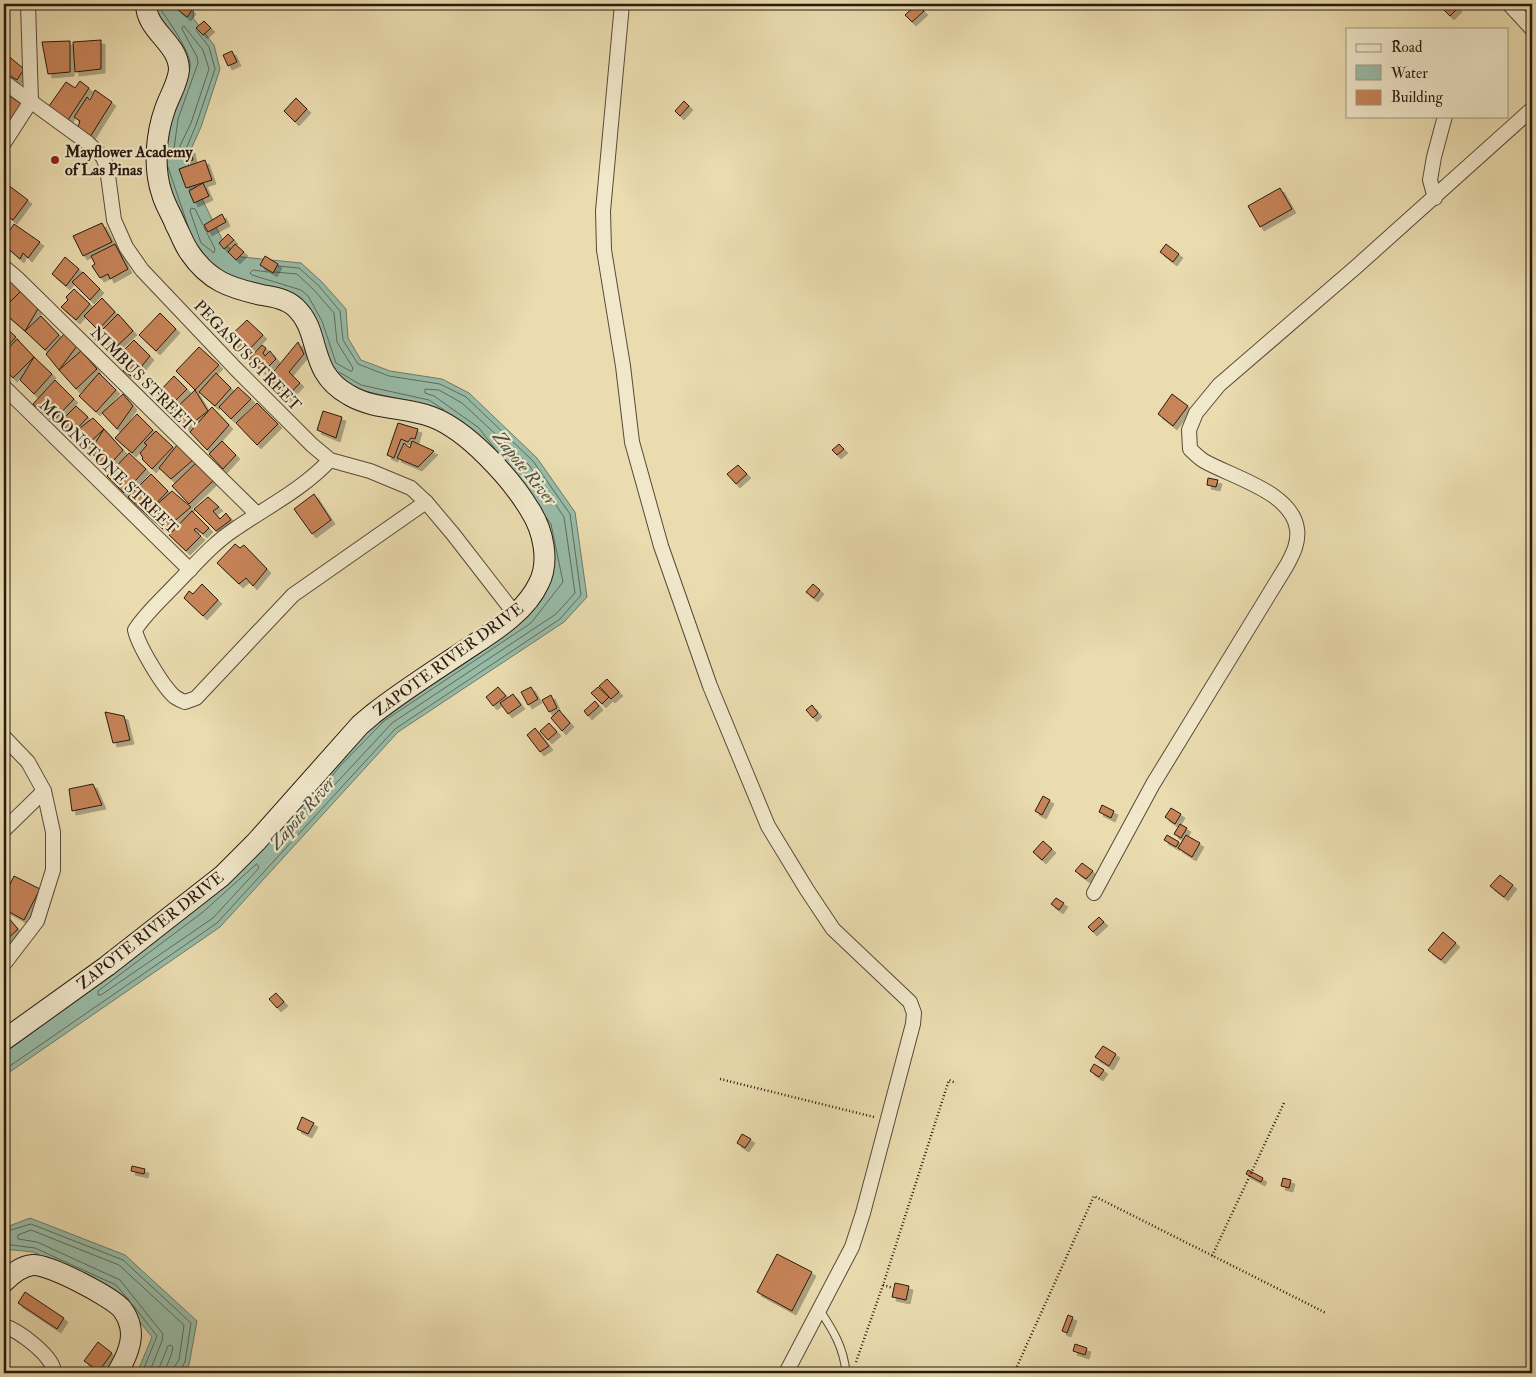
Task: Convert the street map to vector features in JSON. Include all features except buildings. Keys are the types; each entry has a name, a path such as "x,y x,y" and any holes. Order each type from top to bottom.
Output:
{"main road":[{"name":"ZAPOTE RIVER DRIVE","path":"4,1040 107,966 222,876 256,842 360,725 515,614 526,604 540,582 544,568 541,537 531,511 503,475 477,447 456,429 431,416 366,402 350,396 335,386 324,373 317,358 304,316 292,304 278,298 226,286 211,277 200,267 188,250 162,194 158,176 159,131 165,108 179,71 170,46 152,24 146,10 146,4"},
{"path":"4,1282 22,1268 34,1265 48,1268 88,1287 121,1308 130,1325 131,1340 117,1373"}],"street":[{"path":"4,142 31,101 28,4"},
{"path":"622,4 603,211 604,250 623,366 632,442 660,546 710,686 768,826 833,929 910,1002 914,1013 913,1024 888,1121 852,1246 786,1373"},
{"path":"1509,4 1532,29"},
{"name":"PEGASUS STREET","path":"4,82 88,143 103,157 107,168 114,220 119,234 134,260 236,369 312,445 330,460 391,479 410,488 426,502 515,614"},
{"path":"1094,894 1153,784 1288,566 1295,548 1297,529 1290,510 1272,494 1202,460 1190,448 1189,430 1196,412 1219,385 1356,268 1532,109"},
{"path":"1435,198 1430,180 1444,118"},
{"name":"NIMBUS STREET","path":"4,267 18,278 257,514"},
{"name":"MOONSTONE STREET","path":"4,387 190,570"},
{"path":"330,460 318,474 304,485 257,514 214,545 135,630 141,646 167,688 176,698 185,702 196,698 293,595 426,502"},
{"path":"4,737 28,762 44,791 53,832 53,870 36,921 4,964"},
{"path":"4,830 44,791"},
{"path":"4,1326 13,1328 44,1353 54,1368 54,1373"}],"lane":[{"path":"819,1309 838,1338 849,1372"}],"path":[{"path":"720,1078 888,1121"},
{"path":"849,1372 864,1342 949,1080 956,1082"},
{"path":"1212,1256 1284,1103"},
{"path":"1014,1373 1094,1196 1326,1313"},
{"path":"883,1285 893,1288"}],"water":[{"name":"Zapote River","path":"152,4 194,4 193,18 214,45 220,69 201,127 187,158 192,179 225,245 242,257 301,263 322,282 346,309 348,338 361,360 390,371 442,379 469,393 537,458 575,512 587,597 564,622 398,732 220,927 4,1076 4,1048 196,904 377,712 522,616 552,579 540,527 472,436 428,405 359,390 327,371 312,326 223,278 191,249 160,160 167,117 171,33"},
{"path":"30,1218 125,1255 197,1321 189,1365 183,1373 137,1373 152,1337 114,1290 33,1252 4,1249 4,1228"}],"place":[{"name":"Mayflower Academy of Las Pinas","path":"55,160"}]}
